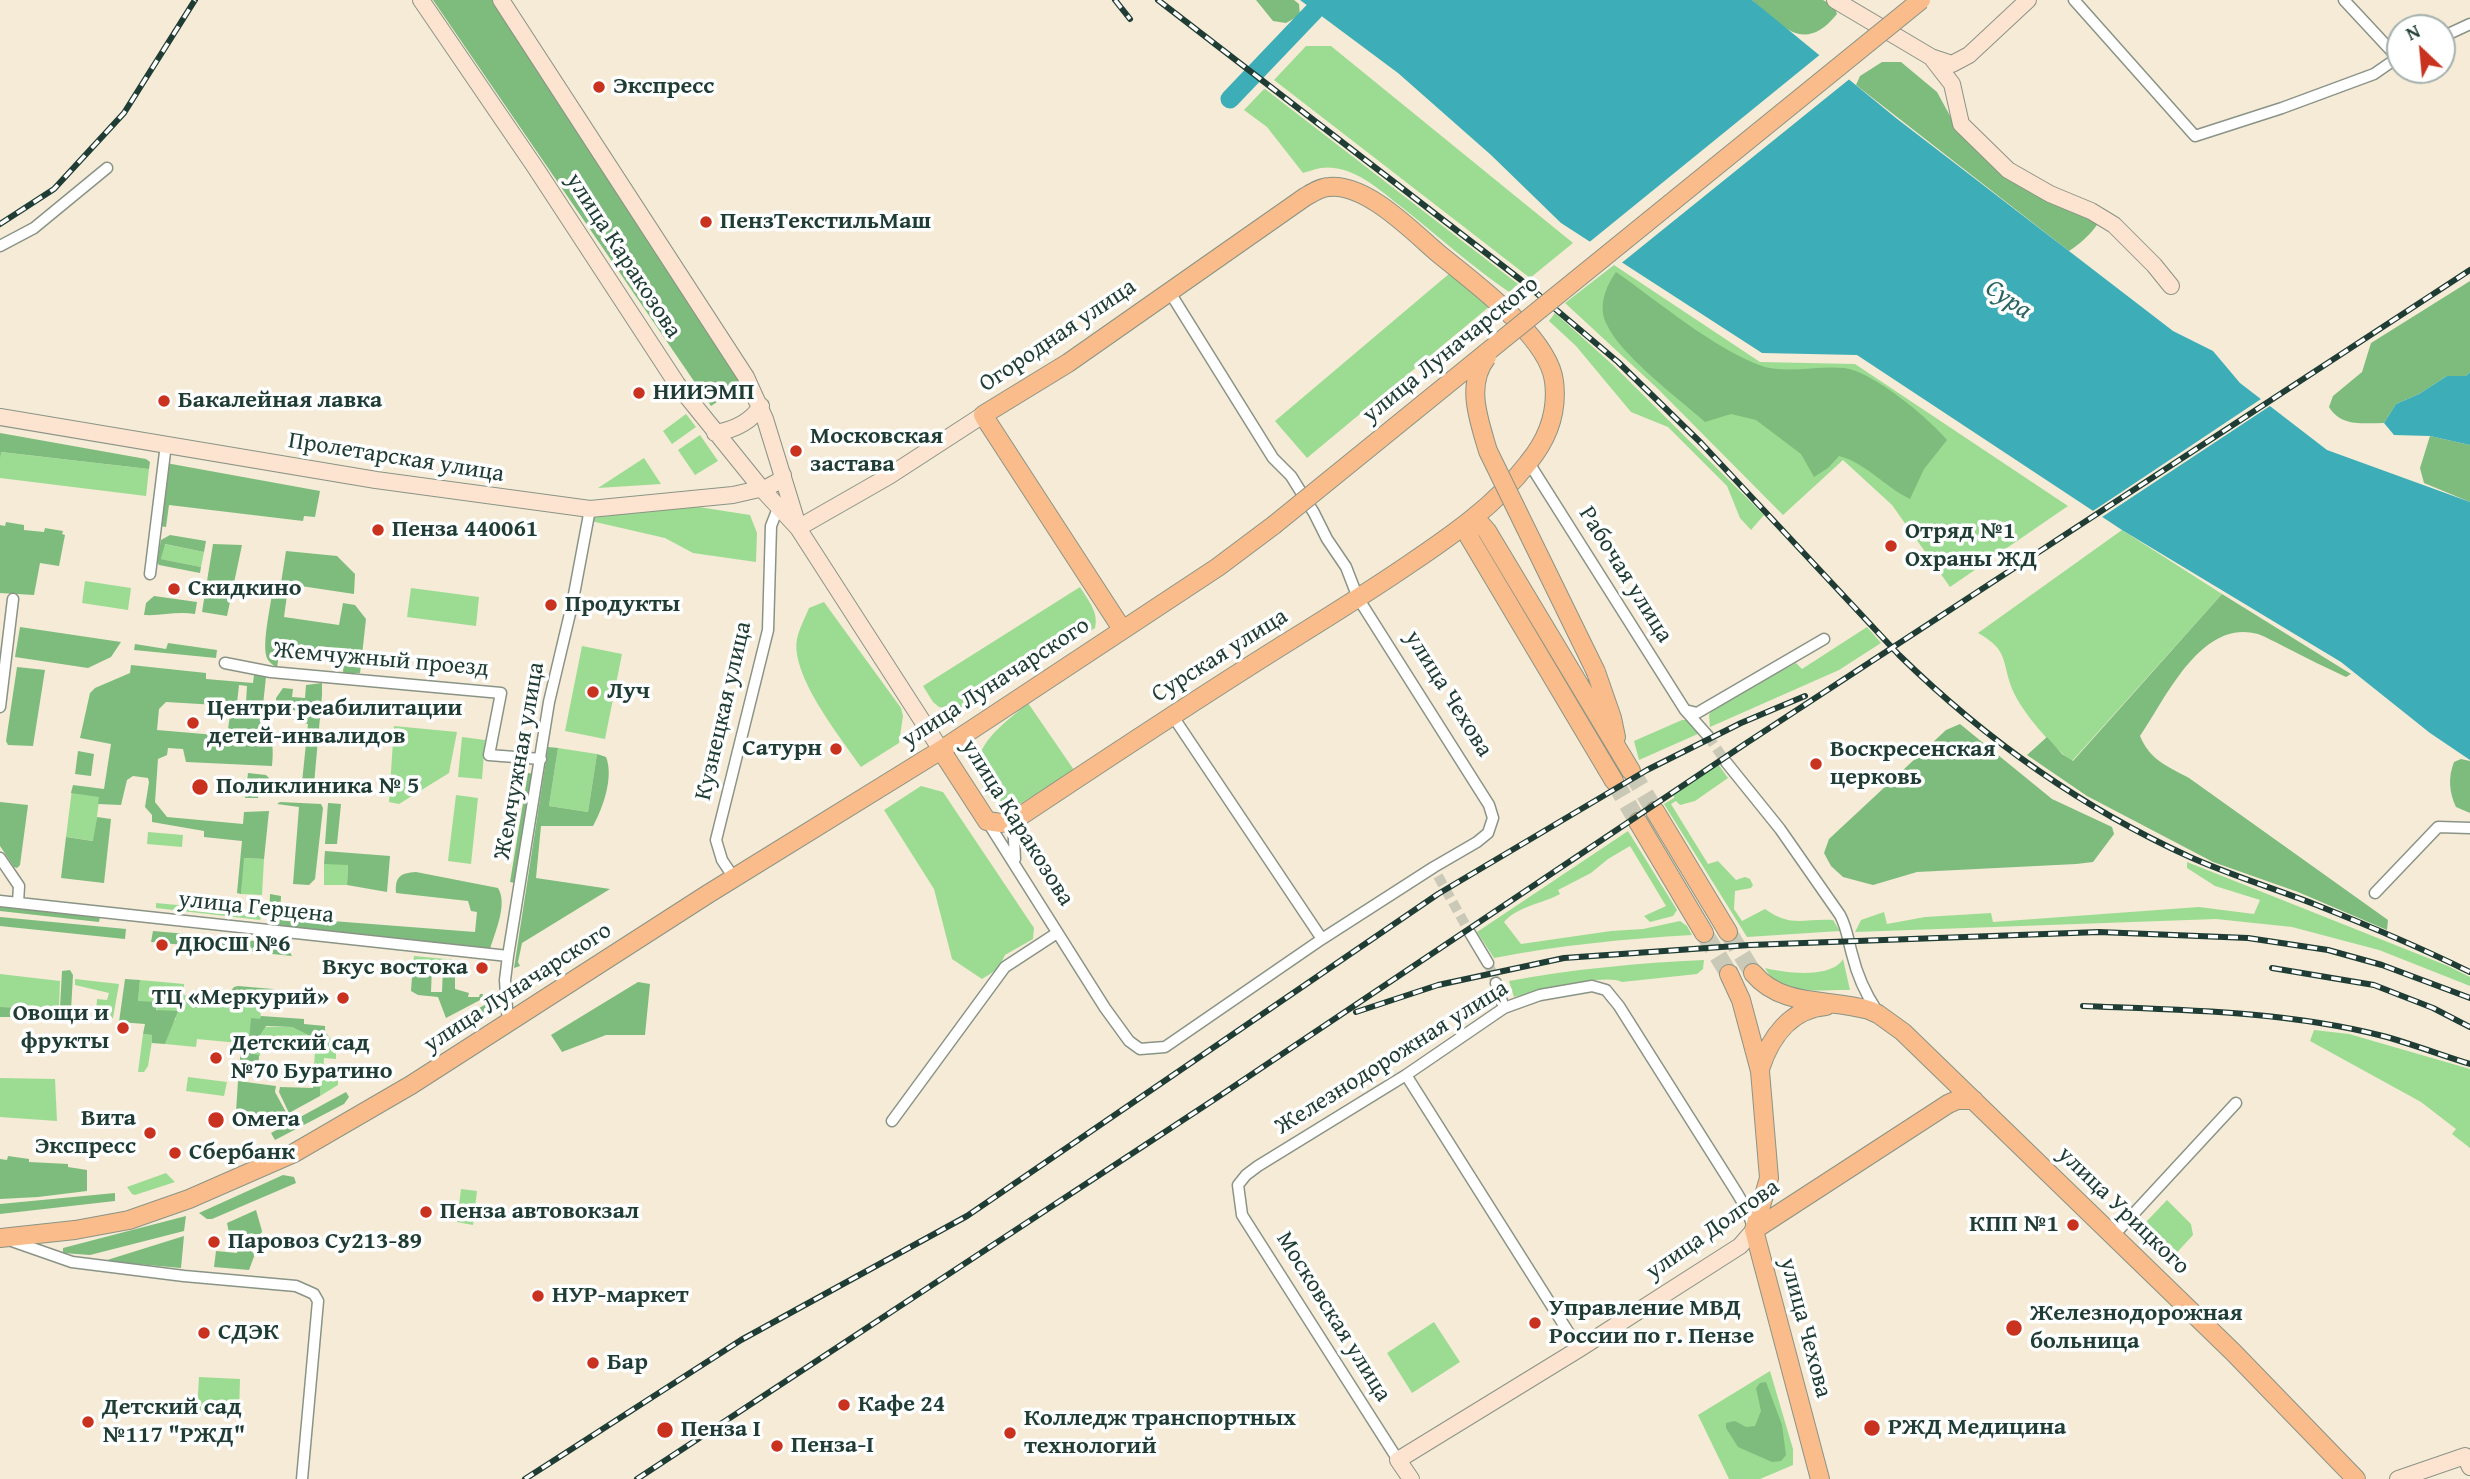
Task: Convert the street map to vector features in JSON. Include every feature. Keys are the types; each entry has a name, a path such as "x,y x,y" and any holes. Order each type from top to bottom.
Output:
{"main road":[{"name":"улица Каракозова","path":"421,0 535,167 677,384 761,488 798,528 987,821"},
{"name":"улица Каракозова","path":"501,0 719,334 761,406 798,528"},
{"path":"1835,0 1931,57 1952,64 1969,55 2028,0"},
{"name":"улица Луначарского","path":"1,1238 75,1230 129,1220 233,1181 294,1153 386,1100 734,878 941,750 1218,567 1274,526 1921,0"},
{"path":"1931,57 1952,84 1961,124 2008,170 2114,225 2171,286"},
{"name":"Огородная улица","path":"798,528 889,476 1068,363 1305,197 1327,187 1343,187"},
{"name":"Сурская улица","path":"1013,821 1172,715 1439,544 1487,505 1529,463 1544,441 1553,419 1555,403 1551,366 1534,340 1491,297 1394,217 1359,191 1343,187"},
{"path":"1496,345 1480,366 1475,390 1476,413 1488,451 1596,672 1612,718 1619,751"},
{"path":"715,433 727,431 752,418 761,406"},
{"path":"983,415 1122,629"},
{"name":"Пролетарская улица","path":"0,417 376,480 590,509 733,495 774,484 783,475"},
{"path":"1487,505 1484,518 1487,531"},
{"path":"1614,781 1469,537 1469,522 1480,523 1487,531 1631,771"},
{"path":"1439,544 1458,544 1480,556"},
{"path":"1655,811 1728,932"},
{"path":"987,821 1013,821"},
{"path":"1638,822 1704,933"},
{"path":"1753,973 1762,984 1777,993 1791,998 1840,1005"},
{"path":"1729,974 1741,1000 1760,1071 1767,1184 1754,1230"},
{"path":"1760,1071 1766,1049 1779,1030 1796,1016 1817,1007 1840,1005"},
{"name":"улица Урицкого","path":"1840,1005 1857,1006 1878,1014 1903,1032 2233,1352 2356,1479"},
{"path":"1948,1104 1954,1091 1950,1077"},
{"name":"улица Долгова","path":"1398,1460 1740,1246 1754,1230 1948,1104 1956,1100 1974,1100"},
{"path":"1767,1184 1785,1195 1796,1198 1807,1195"},
{"name":"улица Чехова","path":"1754,1230 1820,1479"},
{"path":"2398,1479 2468,1459"},
{"name":"Московская улица","path":"1398,1460 1410,1479"}],"street":[{"path":"2074,0 2195,136 2374,74 2386,65"},
{"path":"2345,0 2386,43"},
{"path":"0,246 34,228 107,168"},
{"name":"улица Чехова","path":"1169,291 1273,458 1292,476 1346,568 1358,598 1489,805 1493,818 1488,833 1478,842 1436,871 1322,939"},
{"path":"150,574 166,444"},
{"name":"Рабочая улица","path":"1529,463 1685,710 1708,736"},
{"name":"Кузнецкая улица","path":"734,878 722,860 716,840 768,629 771,526 778,508"},
{"name":"Жемчужная улица","path":"508,1023 505,980 508,956 549,702 572,605 590,509"},
{"path":"0,707 13,599"},
{"path":"1685,710 1696,713 1824,639"},
{"name":"Жемчужный проезд","path":"225,663 271,672 501,693 489,755 541,759"},
{"path":"1172,715 1322,939"},
{"path":"1726,762 1780,829 1846,926 1865,992 1878,1014"},
{"name":"улица Каракозова","path":"987,821 1105,1008 1129,1041 1140,1049 1164,1046 1322,939"},
{"path":"1013,821 1016,865"},
{"path":"2375,893 2438,827 2470,828"},
{"path":"0,858 19,886 18,902"},
{"name":"улица Герцена","path":"0,901 508,956"},
{"path":"892,1121 1004,967 1057,933"},
{"path":"1470,933 1488,963"},
{"path":"1496,983 1504,1008"},
{"name":"Железнодорожная улица","path":"1245,1175 1406,1074 1504,1008 1540,995 1592,986 1606,990"},
{"name":"улица Чехова","path":"1606,990 1619,1006 1737,1193 1754,1230"},
{"path":"1406,1074 1579,1349"},
{"path":"2113,1236 2236,1103"},
{"name":"Московская улица","path":"1245,1175 1238,1185 1242,1215 1398,1460"},
{"path":"1737,1193 1747,1198 1767,1184"},
{"path":"1,1238 72,1262 296,1286 314,1294 318,1301 302,1479"}],"green space":[{"path":"433,0 496,0 717,337 741,386 711,406"},
{"path":"1256,0 1294,0 1299,4 1300,15 1286,23 1273,21"},
{"path":"1752,0 1823,0 1834,6 1837,14 1814,33 1804,34 1783,27"},
{"path":"1306,46 1331,46 1573,243 1530,278 1274,80"},
{"path":"1882,62 1901,62 1937,92 1955,125 1998,171 2099,222 2096,226 2069,251 1856,85 1860,76"},
{"path":"1264,89 1518,284 1509,292 1361,177 1330,168 1303,173 1267,127 1244,110"},
{"path":"1614,265 1760,362 1855,364 2068,506 1950,587 1892,505 1843,460 1783,515 1657,388 1565,303"},
{"path":"1616,272 1704,336 1759,365 1790,370 1844,368 1869,377 1899,397 1947,440 1924,469 1910,499 1858,464 1839,456 1828,468 1814,477 1801,454 1756,420 1731,414 1705,422 1636,362 1613,335 1604,317 1603,303 1606,290"},
{"path":"1450,273 1490,306 1307,458 1275,421"},
{"path":"2470,281 2470,372 2466,376 2447,376 2419,394 2396,404 2384,423 2346,421 2334,413 2329,407 2333,396 2362,372 2371,343"},
{"path":"1555,313 1614,366 1764,515 1751,530 1740,518 1727,486 1668,427 1631,412 1576,346 1549,321"},
{"path":"686,414 696,427 672,444 663,431"},
{"path":"0,433 146,459 150,462 149,469 1,452 0,458"},
{"path":"700,435 718,461 695,475 678,450"},
{"path":"2430,436 2470,445 2470,502 2424,483 2420,468"},
{"path":"0,452 149,469 146,496 0,478"},
{"path":"644,458 661,484 598,488"},
{"path":"166,463 320,491 315,517 304,516 303,521 169,505 166,527 160,526"},
{"path":"686,505 750,515 757,533 756,562 693,553 665,538 591,521 595,512"},
{"path":"6,522 24,525 24,530 44,532 45,528 63,531 62,534 65,535 59,566 40,563 34,595 0,593 0,525 5,526"},
{"path":"2122,530 2222,594 2072,761 2047,739 2031,719 2013,691 2000,652 1978,633"},
{"path":"170,535 206,541 204,552 165,544 161,559 201,567 200,573 159,565 157,562 161,540"},
{"path":"164,544 204,552 201,567 161,559"},
{"path":"213,544 242,545 227,616 202,612"},
{"path":"286,551 337,556 355,574 354,594 281,583"},
{"path":"85,581 131,588 128,610 82,603"},
{"path":"1080,587 1094,611 1095,628 985,698 958,710 939,707 933,702 923,686"},
{"path":"411,588 479,597 476,626 407,617"},
{"path":"272,593 287,595 284,617 339,625 343,603 355,605 366,619 360,673 343,673 344,660 279,654 277,668 272,664 265,648"},
{"path":"2222,594 2351,674 2346,677 2258,634 2238,632 2219,638 2202,649 2174,683 2140,736 2160,762 2189,778 2388,920 2387,930 2298,892 2213,862 2087,796 2027,755 2047,737 2062,754 2073,761"},
{"path":"154,596 197,602 195,614 144,615 146,603"},
{"path":"824,602 901,708 903,716 899,743 861,767 819,706 801,670 797,654 798,635 809,608"},
{"path":"20,627 121,642 111,657 88,668 15,657"},
{"path":"1867,627 1881,643 1839,670 1710,727 1709,715 1716,704 1796,663 1802,669"},
{"path":"168,643 217,650 216,658 134,650 135,644 166,649"},
{"name":"Луч","path":"582,646 622,654 605,739 565,731"},
{"path":"131,665 206,673 206,679 253,683 254,675 266,677 263,705 246,703 247,686 239,685 237,703 234,706 166,702 159,709 157,730 227,736 230,715 259,717 270,733 272,766 186,762 183,749 168,748 167,755 158,759 155,802 167,817 243,824 244,812 269,811 264,859 244,858 241,894 237,893 242,841 204,837 204,831 152,822 152,815 145,807 148,778 133,776 127,780 121,805 98,804 99,797 71,793 73,785 104,789 111,744 80,738 90,693 95,688 130,673"},
{"path":"17,667 45,670 33,746 8,745 6,741"},
{"path":"322,683 313,795 301,792 308,724 304,723 305,712 293,710 292,717 277,715 276,698 283,688 293,689 292,697 305,698 306,685"},
{"path":"1028,703 1074,770 1020,804 1003,806 989,797 981,782 978,768 980,755 994,733"},
{"path":"1687,720 1700,733 1639,760 1634,741"},
{"path":"1960,724 2052,799 2112,827 2114,834 2093,862 1917,872 1873,885 1843,877 1831,866 1824,853 1829,839 1946,730"},
{"path":"394,726 457,732 449,773 399,804 389,802"},
{"path":"462,737 485,740 482,779 458,777"},
{"path":"548,747 558,748 549,806 588,812 597,754 606,757 609,774 604,802 593,826 541,826 536,878 610,889 522,943 518,962 520,966 514,968"},
{"path":"558,748 597,754 588,812 549,806"},
{"path":"78,751 94,754 91,776 75,774"},
{"path":"2461,759 2470,761 2470,813 2456,807 2451,790 2452,768 2454,762"},
{"path":"1718,764 1728,778 1695,801 1680,805 1676,801 1671,804 1708,864 1718,861 1736,880 1745,877 1750,879 1753,885 1751,888 1735,891 1734,909 1742,921 1765,909 1790,920 1833,920 1840,931 1747,937 1664,804 1674,798 1674,793"},
{"path":"248,773 266,775 269,778 267,787 261,789 258,798 245,798"},
{"path":"528,773 534,774 515,883 510,882"},
{"path":"921,786 943,792 1034,928 1033,939 1005,955 998,969 982,979 952,959 934,889 884,810"},
{"path":"72,789 100,792 94,841 66,837"},
{"path":"456,795 478,798 471,864 448,861"},
{"path":"0,802 28,805 20,865 17,868 0,846"},
{"path":"328,803 341,804 337,844 325,844"},
{"path":"277,804 321,804 323,808 315,879 309,885 293,884 299,807"},
{"path":"97,817 111,819 104,883 61,878 66,837 93,841"},
{"path":"1628,831 1677,910 1673,916 1650,922 1644,916 1666,906 1630,846 1591,873 1558,890 1560,894 1523,909 1504,922 1521,944 1643,929 1680,921 1692,935 1593,943 1494,958 1477,932"},
{"path":"148,832 183,835 182,847 147,844"},
{"path":"325,851 390,856 387,892 347,885 348,865 324,864"},
{"path":"243,858 264,859 262,895 241,894"},
{"path":"2187,862 2448,966 2470,977 2470,986 2379,950 2292,927 2216,919 1855,932 1861,920 1884,912 1887,924 1925,917 1991,913 1993,922 2199,907 2254,914 2260,900 2215,886 2187,868"},
{"path":"324,864 348,864 347,885 324,885"},
{"path":"416,872 498,888 501,910 490,949 269,924 270,894 281,896 280,917 475,932 477,912 471,911 468,901 396,893 396,883 400,877"},
{"path":"156,903 262,913 260,920 156,908"},
{"path":"0,907 100,917 99,922 0,911"},
{"path":"0,917 126,929 125,939 0,926"},
{"path":"153,931 198,935 196,946 151,942"},
{"path":"204,936 285,944 292,956 204,947"},
{"path":"414,956 456,960 455,969 413,963"},
{"path":"1843,959 1850,990 1815,991 1791,988 1772,978 1765,968 1795,973 1818,972 1829,970"},
{"path":"1704,960 1703,969 1697,974 1622,982 1586,981 1514,997 1509,981 1606,967"},
{"path":"413,963 432,966 431,992 442,992 443,966 455,969 455,989 469,993 468,997 479,997 483,994 482,999 446,1018 438,997 418,995 411,991"},
{"path":"70,970 73,975 71,1010 63,1012 60,1008 62,971"},
{"path":"0,974 60,981 59,1008 0,1007"},
{"path":"75,979 119,984 113,1018 96,1015 97,999 107,1000 109,993 75,985"},
{"path":"125,979 140,980 138,1001 156,1002 156,1010 178,1011 165,1044 152,1043 152,1035 143,1034 145,1024 119,1022"},
{"path":"140,980 184,984 184,995 194,997 195,990 215,994 271,997 261,1010 264,1027 292,1027 312,1037 327,1034 341,1053 336,1053 336,1059 324,1058 323,1076 338,1079 338,1085 320,1096 321,1082 313,1081 315,1051 261,1046 260,1056 248,1053 249,1044 197,1039 196,1047 165,1044 176,1018 138,1001"},
{"path":"638,982 650,984 645,1035 606,1035 562,1052 551,1035"},
{"path":"238,986 273,989 278,994 271,997 231,991"},
{"path":"499,1002 497,1009 447,1039 440,1039 433,1034 488,1003"},
{"path":"0,1007 31,1008 37,1017 0,1017"},
{"path":"261,1016 304,1019 304,1024 325,1026 325,1034 312,1037 292,1027 266,1026 260,1035 249,1041 251,1018 260,1019"},
{"path":"2314,1030 2349,1034 2470,1069 2470,1148 2452,1134 2456,1129 2421,1102 2310,1041"},
{"path":"143,1034 153,1035 148,1066 144,1072 138,1072"},
{"path":"241,1043 249,1044 248,1053 259,1055 258,1076 239,1074"},
{"path":"188,1077 227,1082 224,1096 186,1091"},
{"path":"0,1078 55,1079 57,1121 0,1117"},
{"path":"238,1081 276,1086 275,1092 287,1114 266,1124 241,1120 236,1112"},
{"path":"313,1081 321,1082 320,1096 289,1113 279,1092 280,1087 313,1088"},
{"path":"346,1092 349,1097 344,1104 275,1140 271,1133"},
{"path":"8,1156 29,1159 29,1162 68,1164 68,1167 87,1170 87,1191 0,1199 0,1159 7,1160"},
{"path":"166,1173 175,1182 135,1195 127,1187"},
{"path":"283,1175 294,1177 296,1183 212,1219 199,1213"},
{"path":"461,1189 477,1191 473,1225 457,1222"},
{"path":"115,1193 115,1201 0,1214 0,1204"},
{"path":"2167,1200 2191,1224 2193,1235 2170,1260 2144,1234 2147,1221"},
{"path":"256,1210 262,1231 257,1251 229,1233 227,1223"},
{"path":"186,1216 184,1231 90,1255 63,1253 63,1248"},
{"path":"184,1236 181,1268 104,1261"},
{"path":"238,1242 255,1254 249,1270 214,1267 216,1251 237,1253"},
{"path":"1434,1322 1460,1362 1412,1393 1387,1353"},
{"path":"1770,1371 1793,1449 1793,1465 1760,1479 1729,1479 1698,1415"},
{"path":"199,1377 240,1379 239,1414 197,1412"},
{"path":"1766,1382 1782,1425 1786,1455 1781,1461 1772,1462 1738,1447 1726,1428 1726,1423 1735,1421 1746,1427 1755,1426 1761,1411 1756,1388 1760,1383"}],"water":[{"name":"Сура","path":"1300,0 1752,0 1896,118 2173,331 2213,351 2240,383 2327,450 2470,502 2470,760 2430,733 2341,662 2122,530 1857,355 1762,353 1561,223 1491,155 1398,73"},
{"path":"2470,372 2470,445 2430,436 2394,435 2384,423 2396,404 2419,394 2447,376 2466,376"}],"pier":[{"path":"1822,53 1852,77 1619,265 1587,244"},
{"path":"2264,397 2273,404 2099,519 2090,513"}],"waterway":[{"path":"1230,99 1314,11 1321,0"}],"tunnel":[{"path":"1708,736 1726,762"},
{"path":"1631,771 1655,811"},
{"path":"1614,781 1638,822"},
{"path":"1438,876 1470,933"},
{"path":"1728,932 1753,973"},
{"path":"1704,933 1729,974"},
{"path":"1488,963 1496,983"}],"railway":[{"path":"0,224 54,189 124,113 195,0"},
{"path":"1115,0 1130,19"},
{"path":"1158,0 1521,280 1618,362 1701,443 1899,655 2000,743 2072,793 2149,837 2205,864 2373,928 2470,972"},
{"path":"637,1479 1215,1099 1748,742 2470,270"},
{"path":"525,1479 741,1340 967,1216 1438,894 1647,770 1741,723 1805,696"},
{"path":"1356,1012 1438,985 1564,958 1750,945 2099,932 2248,938 2328,950 2382,965 2470,998"},
{"path":"2272,968 2374,985 2433,1008 2470,1027"},
{"path":"2083,1006 2234,1013 2309,1021 2383,1036 2470,1064"}],"place":[{"name":"Экспресс","path":"599,87"},
{"name":"ПензТекстильМаш","path":"706,222"},
{"name":"НИИЭМП","path":"639,393"},
{"name":"Бакалейная лавка","path":"164,401"},
{"name":"Московская застава","path":"796,451"},
{"name":"Пенза 440061","path":"378,530"},
{"name":"Отряд №1 Охраны ЖД","path":"1891,546"},
{"name":"Скидкино","path":"174,589"},
{"name":"Продукты","path":"551,605"},
{"name":"Луч","path":"593,692"},
{"name":"Центри реабилитации детей-инвалидов","path":"193,723"},
{"name":"Сатурн","path":"836,749"},
{"name":"Воскресенская церковь","path":"1816,764"},
{"name":"Поликлиника № 5","path":"200,787"},
{"name":"ДЮСШ №6","path":"162,945"},
{"name":"Вкус востока","path":"482,968"},
{"name":"ТЦ «Меркурий»","path":"343,998"},
{"name":"Овощи и фрукты","path":"123,1028"},
{"name":"Детский сад №70 Буратино","path":"216,1058"},
{"name":"Омега","path":"216,1120"},
{"name":"Вита Экспресс","path":"150,1133"},
{"name":"Сбербанк","path":"175,1153"},
{"name":"Пенза автовокзал","path":"426,1212"},
{"name":"КПП №1","path":"2073,1225"},
{"name":"Паровоз Су213-89","path":"214,1242"},
{"name":"НУР-маркет","path":"538,1296"},
{"name":"Управление МВД России по г. Пензе","path":"1535,1323"},
{"name":"Железнодорожная больница","path":"2014,1328"},
{"name":"СДЭК","path":"204,1333"},
{"name":"Бар","path":"593,1363"},
{"name":"Кафе 24","path":"844,1405"},
{"name":"Детский сад №117 \"РЖД\"","path":"88,1422"},
{"name":"РЖД Медицина","path":"1872,1428"},
{"name":"Пенза I","path":"665,1430"},
{"name":"Колледж транспортных технологий","path":"1010,1433"},
{"name":"Пенза-I","path":"777,1446"}]}
